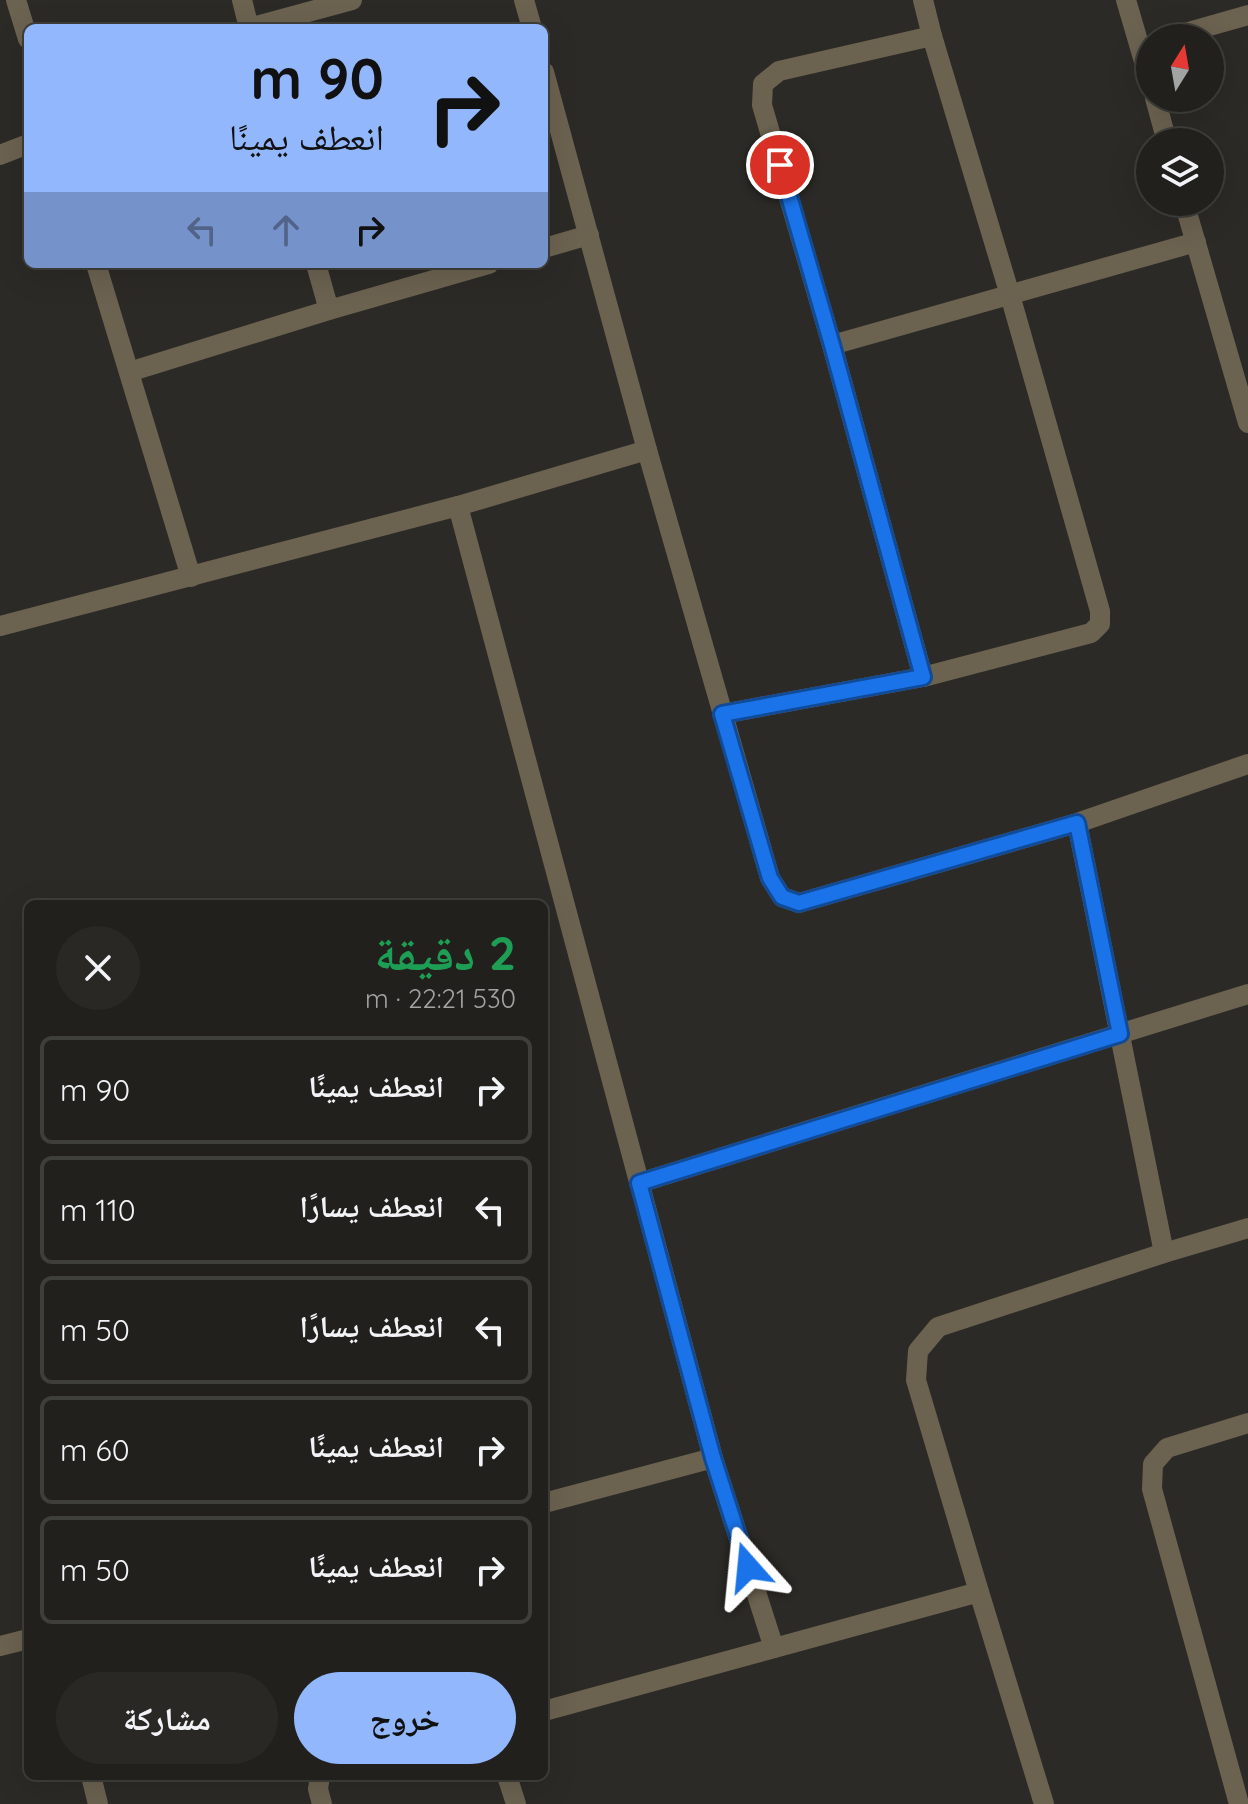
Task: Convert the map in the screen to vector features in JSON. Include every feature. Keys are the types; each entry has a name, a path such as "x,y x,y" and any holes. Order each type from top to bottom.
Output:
{"street":[{"path":"16,0 24,26"},
{"path":"242,0 248,24"},
{"path":"264,24 352,0"},
{"path":"524,0 531,24"},
{"path":"722,714 923,677 1091,633 1100,624 1100,611 923,0"},
{"path":"1126,0 1136,24"},
{"path":"1216,24 1248,15"},
{"path":"923,677 762,105 763,84 779,71 932,36"},
{"path":"548,86 722,714 770,878 782,897 799,903 1077,823 1248,764"},
{"path":"0,155 24,146"},
{"path":"1188,216 1248,423"},
{"path":"548,247 589,235"},
{"path":"832,345 1196,242"},
{"path":"97,268 191,577"},
{"path":"317,268 329,310"},
{"path":"129,372 475,268"},
{"path":"0,626 458,506 647,450"},
{"path":"458,506 713,1458 774,1648"},
{"path":"1077,823 1164,1253"},
{"path":"639,1183 1248,994"},
{"path":"1044,1804 916,1380 918,1351 938,1327 1248,1228"},
{"path":"1239,1804 1152,1489 1153,1464 1167,1448 1248,1423"},
{"path":"548,1502 713,1458"},
{"path":"548,1710 979,1592"},
{"path":"0,1646 24,1640"},
{"path":"92,1780 98,1804"},
{"path":"319,1780 322,1804"},
{"path":"508,1780 516,1804"}],"route":[{"path":"748,1567 713,1458 639,1183 1120,1034 1077,823 799,903 782,897 770,878 722,714 923,677 780,165"}]}
